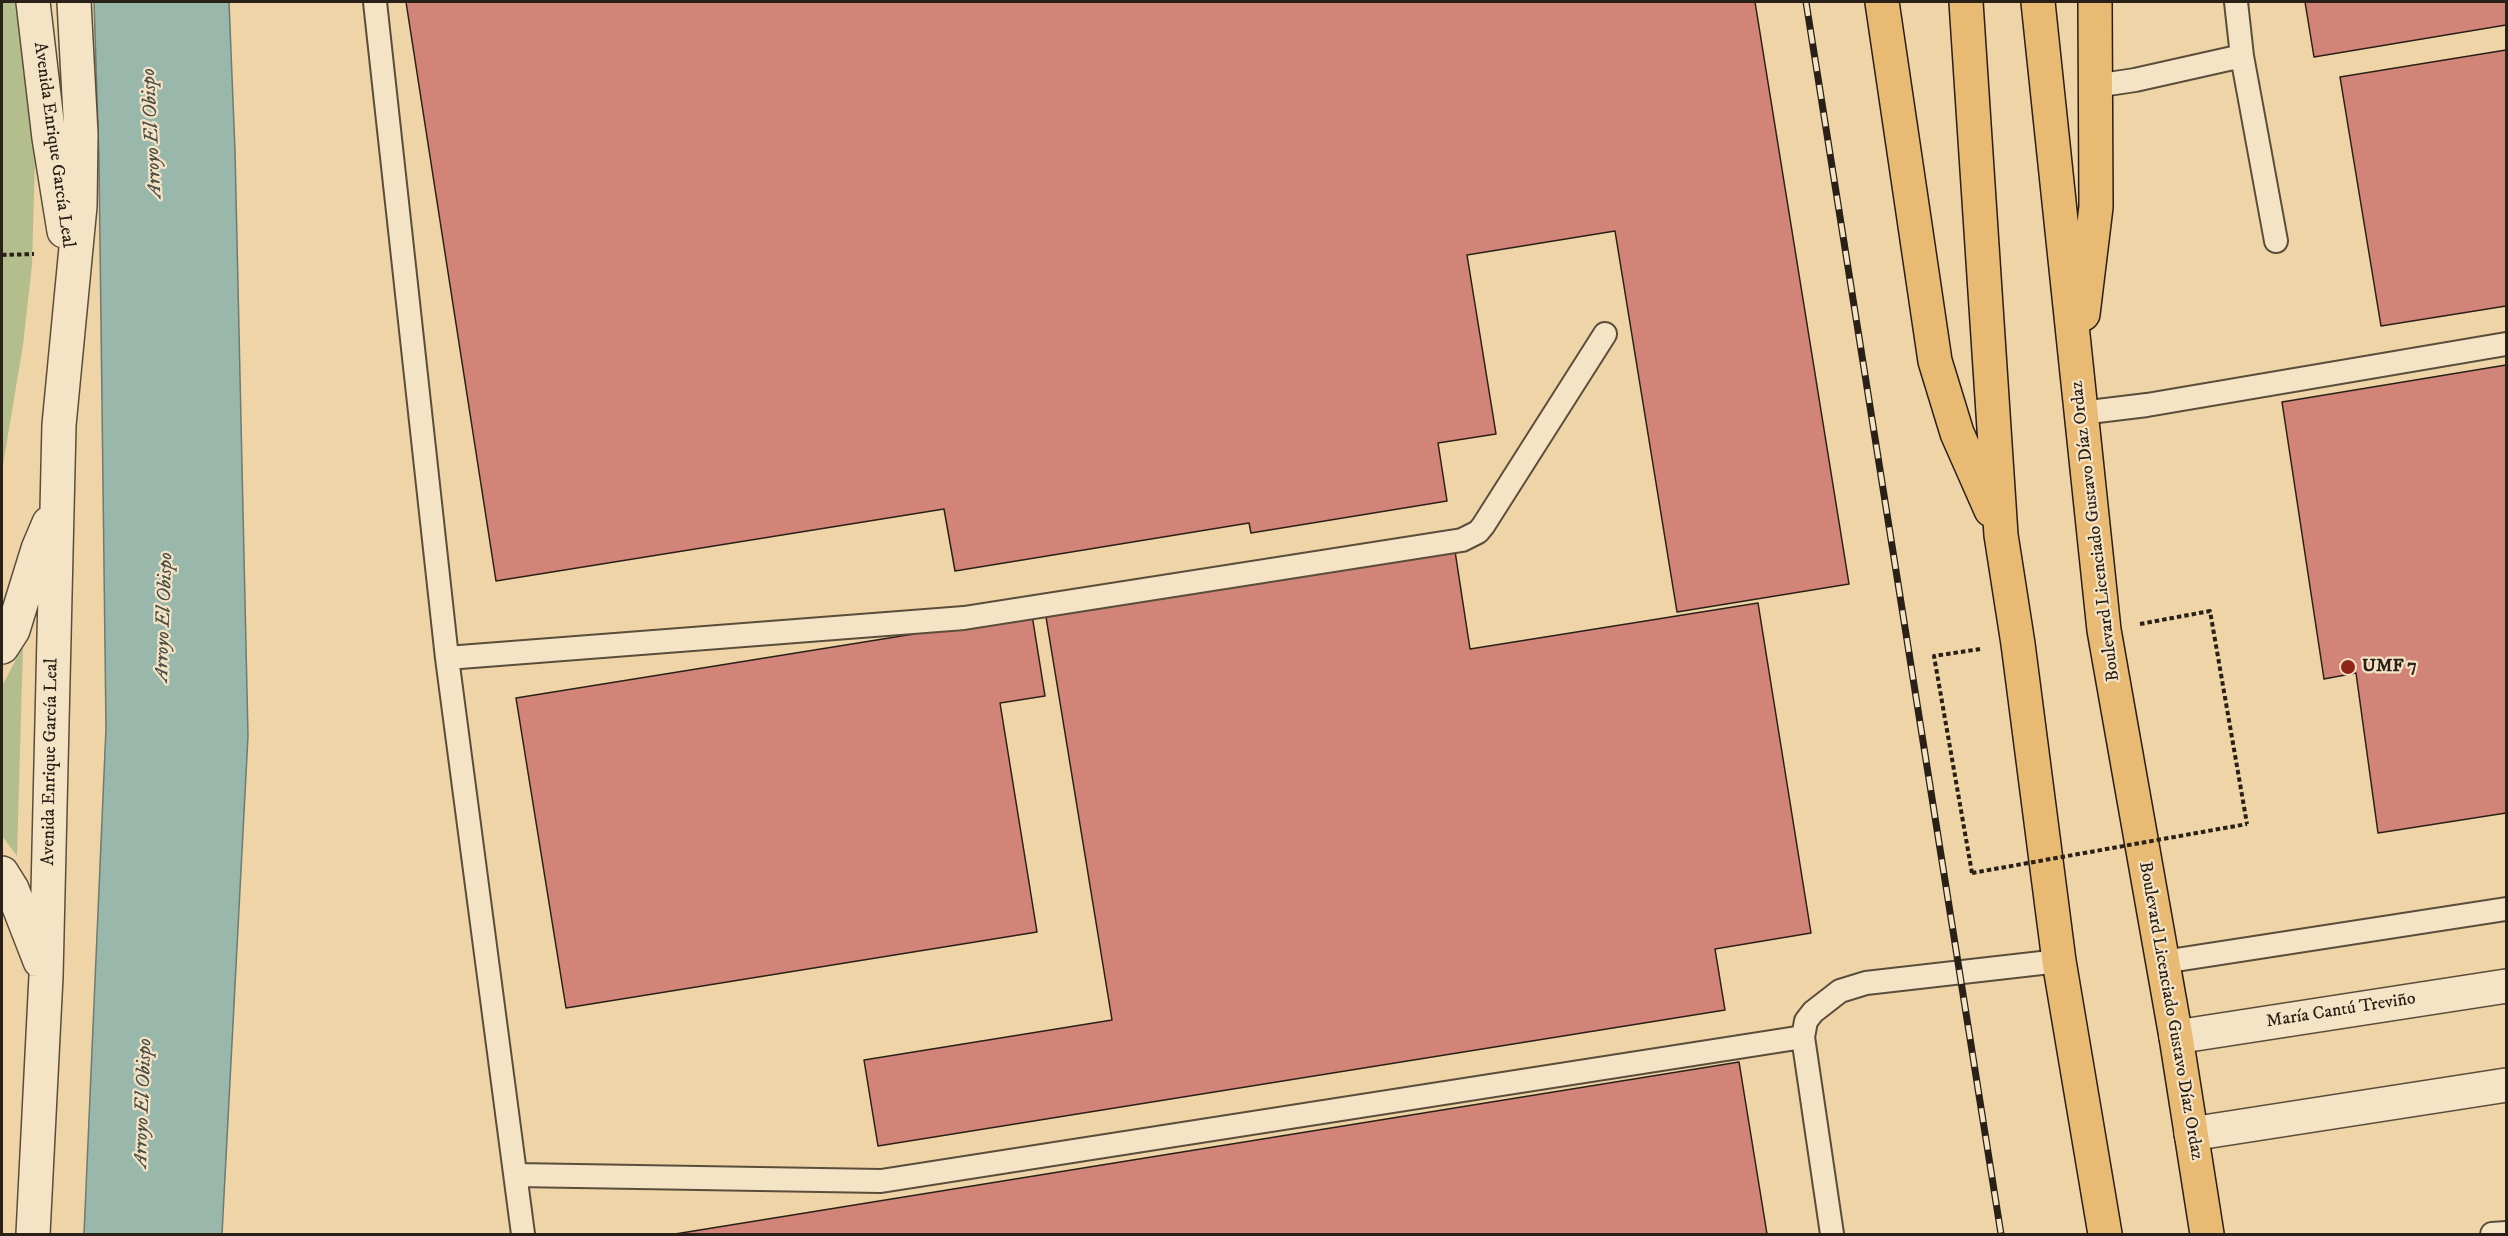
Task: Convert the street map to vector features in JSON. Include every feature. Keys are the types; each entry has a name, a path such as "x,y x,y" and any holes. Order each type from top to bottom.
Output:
{"main road":[{"path":"1882,2 1935,360 1957,433 2001,535"},
{"path":"1966,2 2001,535 2018,644 2059,961 2105,1234"},
{"name":"Boulevard Licenciado Gustavo Díaz Ordaz","path":"2038,2 2104,630 2176,1037 2207,1234"},
{"path":"2077,366 2096,207 2095,2"}],"street":[{"name":"Avenida Enrique García Leal","path":"33,2 49,138 72,289"},
{"name":"Avenida Enrique García Leal","path":"33,1234 46,976 60,425 80,206 81,134 74,2"},
{"path":"2,647 13,630 38,549 58,503"},
{"path":"2,873 12,889 46,976"},
{"name":"María Cantú Treviño","path":"2176,1037 2506,986"},
{"path":"2191,1134 2506,1085"}],"lane":[{"path":"375,2 447,658 524,1234"},
{"path":"2236,2 2242,56 2276,241"},
{"path":"2095,86 2135,80 2242,56"},
{"path":"447,658 964,618 1462,540 1478,532 1483,526 1605,334"},
{"path":"2081,413 2147,405 2506,344"},
{"path":"2163,962 2506,909"},
{"path":"1832,1234 1803,1037 1806,1021 1823,1002 1840,991 1866,983 2059,961"},
{"path":"516,1175 881,1181 1803,1037"},
{"path":"2492,1234 2506,1233"}],"path":[{"path":"2018,644 1934,656 1972,873 2247,824 2210,611 2104,630"}],"green space":[{"path":"2,2 18,2 35,159 32,265 23,345 2,471"},
{"path":"23,646 17,856 2,836 2,686"}],"water":[{"name":"Arroyo El Obispo","path":"94,2 229,2 235,151 248,736 222,1234 84,1234 106,728 99,161"}],"building":[{"path":"406,2 1755,2 1849,584 1677,612 1615,231 1467,255 1496,434 1438,443 1447,501 1251,533 1249,523 955,571 944,509 496,581"},
{"path":"2305,2 2506,2 2506,25 2314,57"},
{"path":"2506,50 2506,306 2381,326 2340,77"},
{"path":"2506,365 2506,813 2378,833 2356,673 2324,679 2282,402"},
{"path":"1455,551 1470,649 1758,603 1811,933 1715,949 1725,1010 878,1146 864,1060 1112,1020 1046,617"},
{"path":"1032,615 1045,696 1000,703 1037,932 566,1008 516,698"},
{"path":"1739,1062 1767,1234 675,1234"}],"railway":[{"path":"1806,2 2001,1234"}],"place":[{"name":"UMF 7","path":"2348,667"}]}
